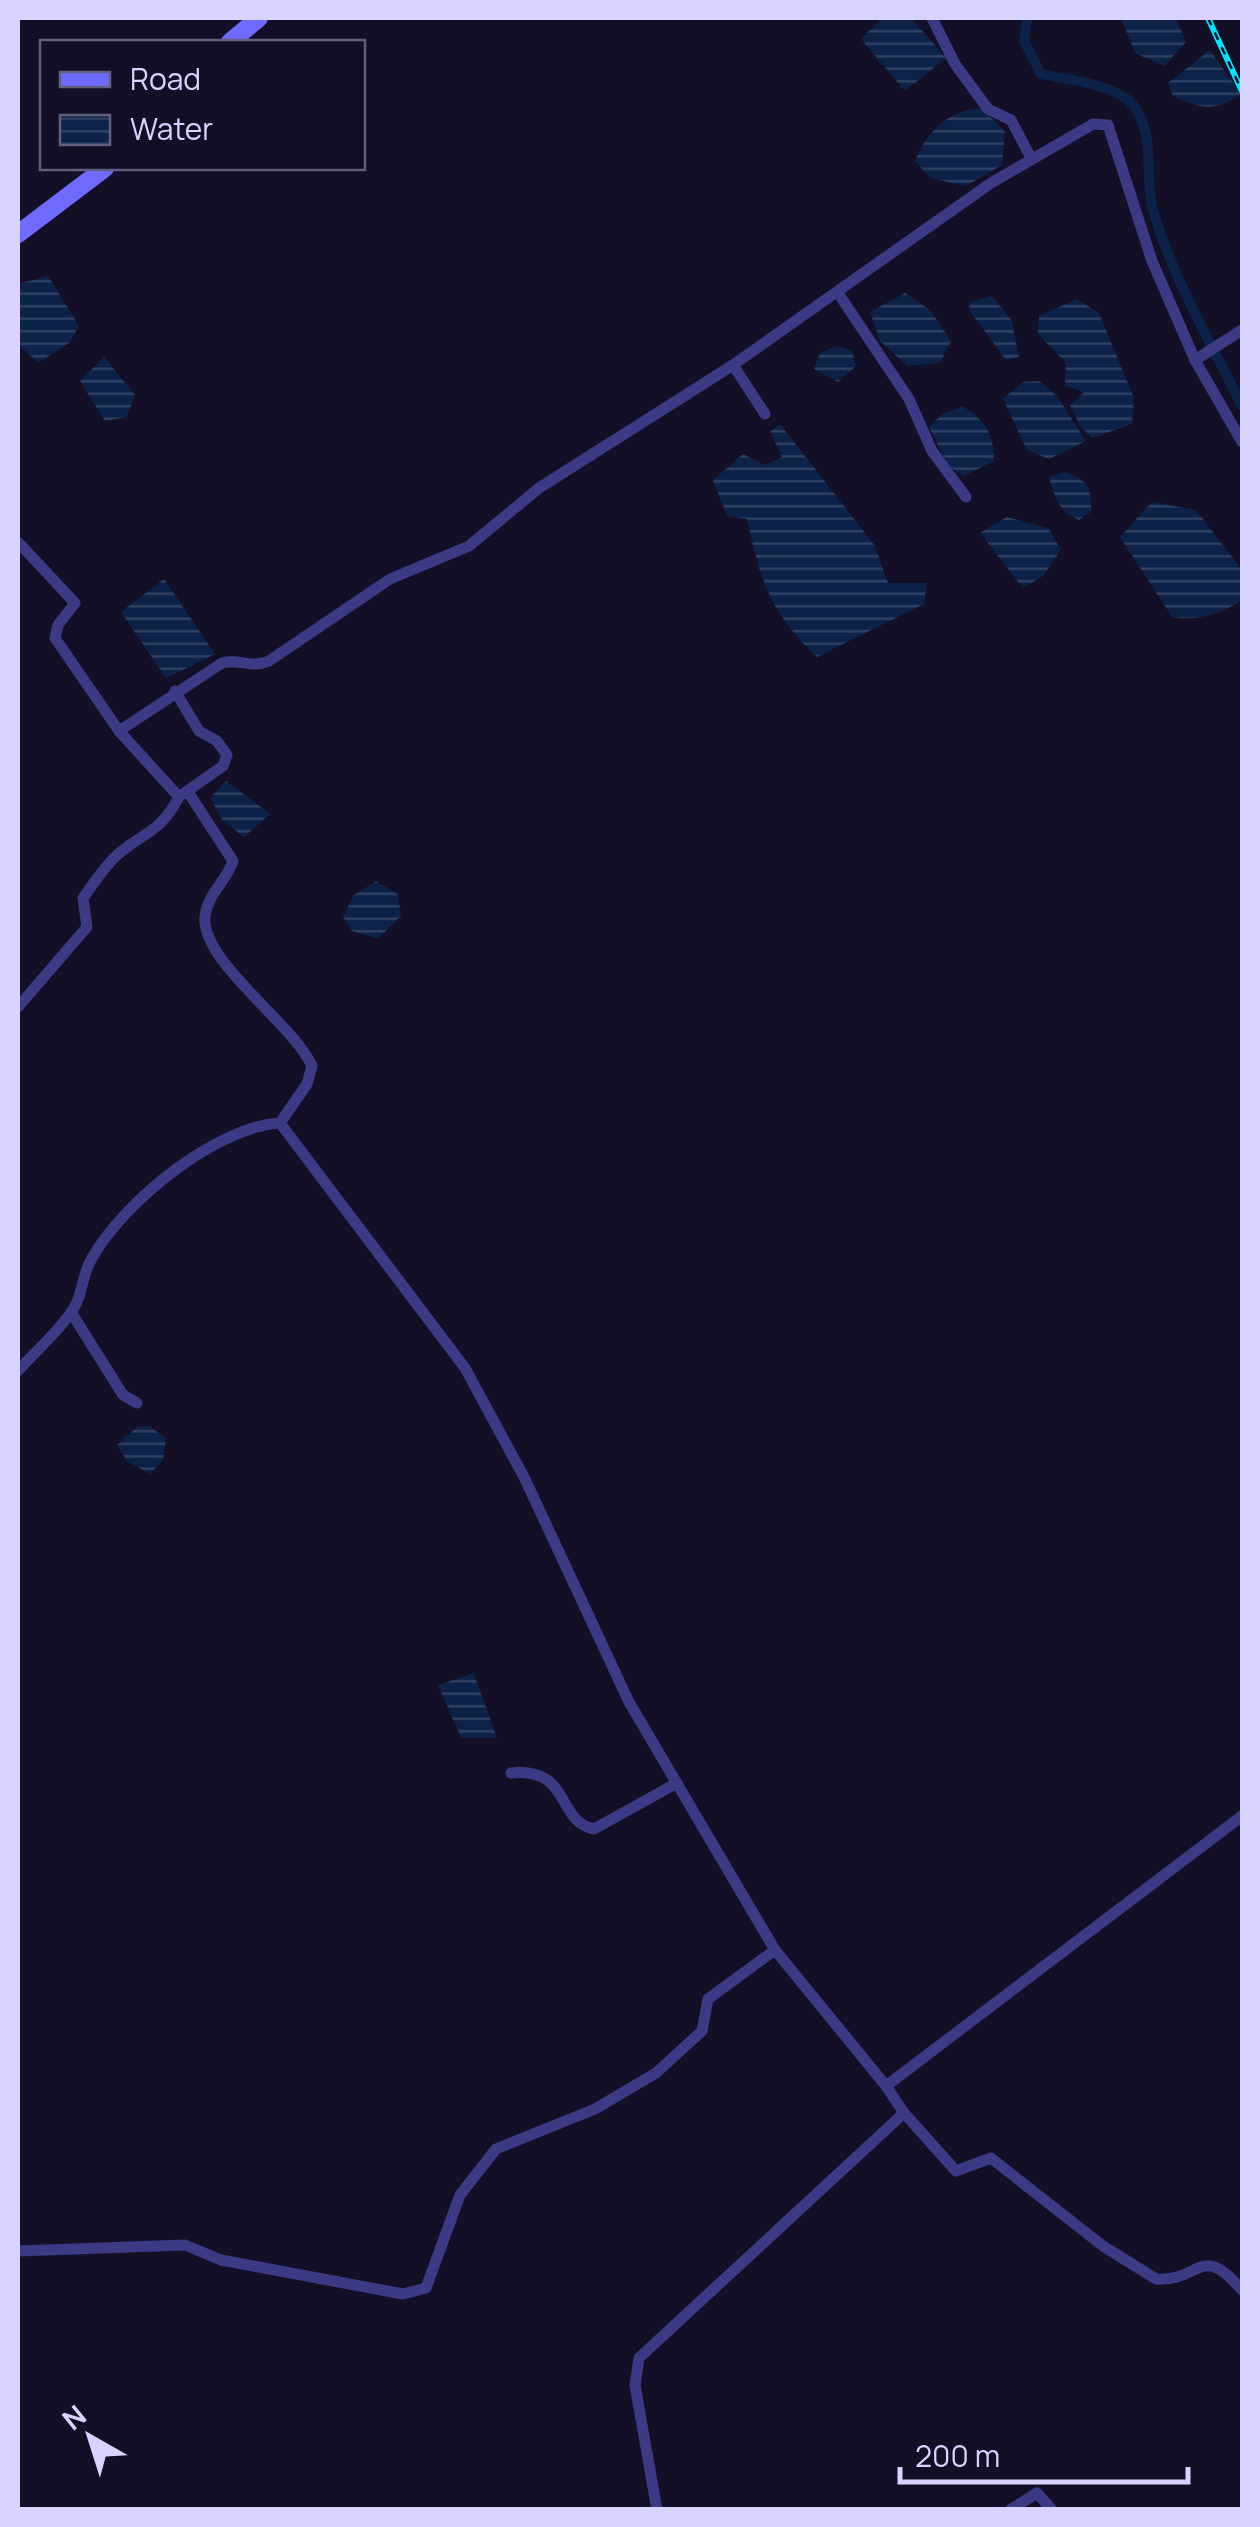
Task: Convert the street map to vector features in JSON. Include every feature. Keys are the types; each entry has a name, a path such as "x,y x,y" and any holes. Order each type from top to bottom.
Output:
{"main road":[{"path":"232,40 259,18"},
{"path":"18,234 101,170"}],"street":[{"path":"932,18 954,64 988,109 1011,120 1031,158"},
{"path":"119,731 222,662 232,660 252,666 269,660 390,579 469,546 539,488 733,365 1031,158 1093,124 1108,125 1152,261 1197,359 1242,442"},
{"path":"838,293 909,399 932,451 966,496"},
{"path":"1197,359 1242,330"},
{"path":"733,365 765,414"},
{"path":"18,542 76,603 58,625 55,638 119,731 184,794 233,861 210,895 205,928 209,939 236,978 291,1031 312,1066 307,1084 280,1123"},
{"path":"18,1007 87,927 82,898 98,876 118,854 158,829 184,794 223,766 227,754 199,730 175,690"},
{"path":"18,1371 71,1312 92,1256 126,1211 208,1148 252,1125 280,1123"},
{"path":"280,1123 465,1368 524,1476 629,1702 775,1950 904,2113 956,2171 991,2158 1103,2246 1156,2279 1203,2263 1225,2269 1242,2290"},
{"path":"71,1312 123,1396 137,1403"},
{"path":"512,1773 532,1771 546,1776 583,1826 594,1829 677,1782"},
{"path":"886,2086 1242,1816"},
{"path":"18,2251 185,2245 221,2260 403,2294 419,2293 431,2280 460,2194 496,2150 595,2109 656,2074 702,2031 708,1998 775,1950"},
{"path":"657,2510 635,2385 639,2358 904,2113"},
{"path":"1010,2510 1037,2492 1052,2510"}],"water":[{"path":"882,18 911,18 946,58 905,91 861,39"},
{"path":"1121,18 1176,18 1186,42 1164,66 1135,53"},
{"path":"1210,50 1241,94 1207,107 1173,96 1168,83"},
{"path":"982,108 1005,132 1002,165 966,186 930,178 915,161 926,140 949,118"},
{"path":"48,276 79,326 69,343 38,363 18,344 18,284"},
{"path":"905,293 930,310 951,341 940,363 907,366 880,341 870,312"},
{"path":"992,296 1012,321 1019,357 1006,360 969,310 970,302"},
{"path":"1077,299 1099,313 1134,398 1132,424 1092,438 1080,426 1070,405 1084,392 1065,386 1066,363 1038,334 1039,316"},
{"path":"837,346 852,350 856,366 838,382 814,369 820,353"},
{"path":"104,357 135,395 127,417 105,421 80,381"},
{"path":"1040,381 1057,396 1086,441 1049,459 1027,450 1003,399 1023,382"},
{"path":"963,407 987,429 994,461 964,476 948,466 929,427 943,413"},
{"path":"780,424 875,546 888,583 927,583 924,604 817,657 777,610 757,561 747,519 727,516 713,480 743,454 765,465 782,457 770,432"},
{"path":"1064,472 1083,482 1091,497 1091,512 1079,520 1062,508 1051,485 1049,477"},
{"path":"1152,502 1196,510 1242,570 1241,601 1208,616 1172,617 1120,537"},
{"path":"1007,517 1048,528 1061,550 1043,576 1023,588 980,533"},
{"path":"164,579 215,654 166,678 121,612"},
{"path":"226,781 270,814 244,837 223,821 210,798"},
{"path":"376,881 398,894 401,916 378,939 352,931 343,917 354,895"},
{"path":"149,1426 166,1438 163,1460 150,1474 127,1461 117,1445 137,1427"},
{"path":"474,1673 497,1738 461,1738 438,1685"}],"waterway":[{"path":"1027,18 1024,41 1041,74 1108,89 1131,102 1138,112 1148,148 1150,198 1161,236 1242,406"}],"railway":[{"path":"1208,18 1242,91"}]}
